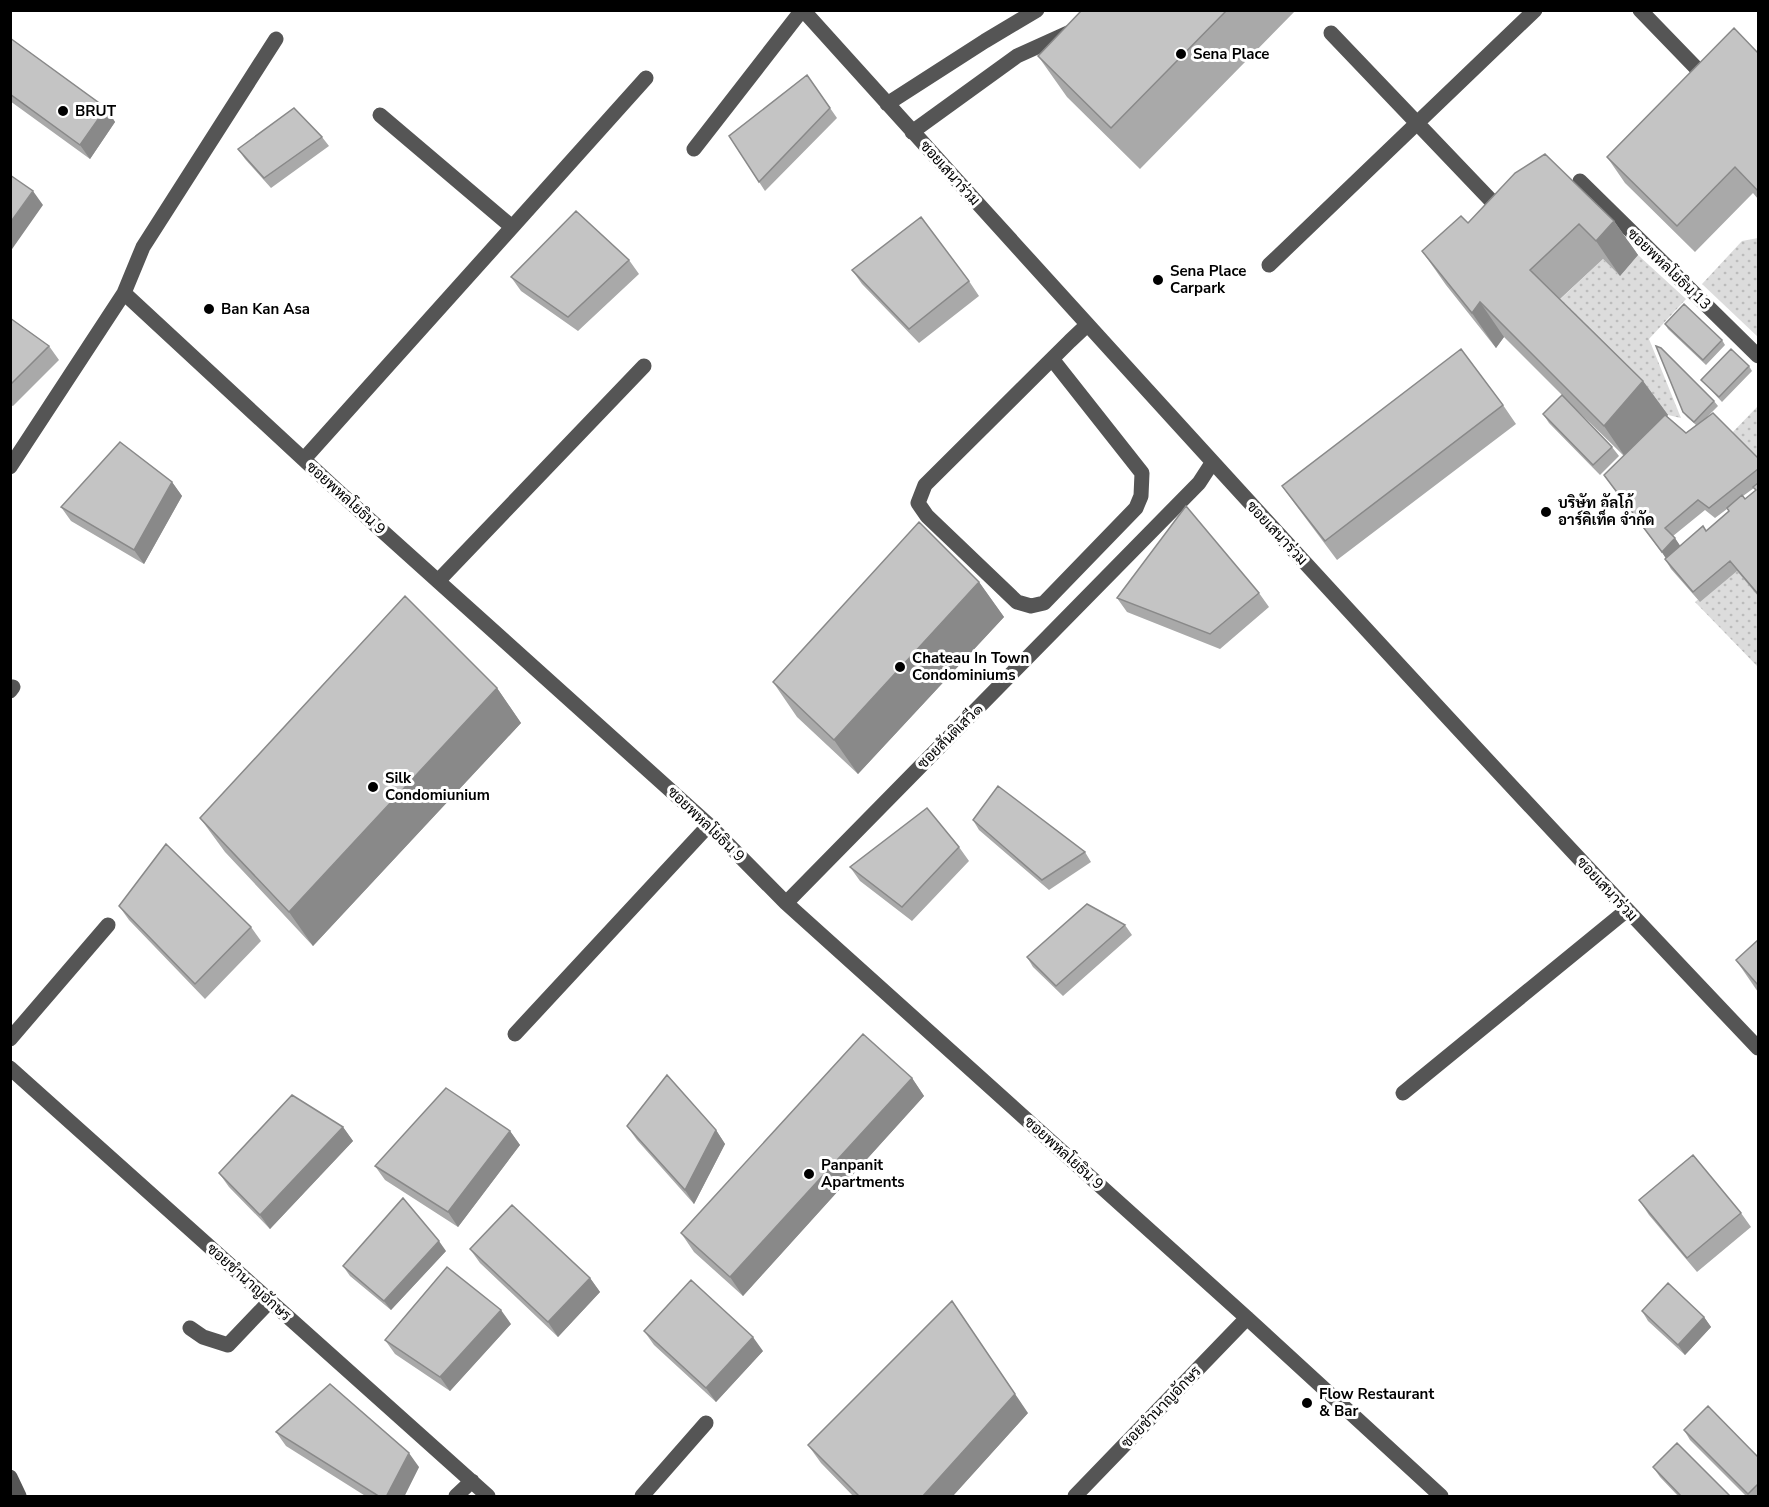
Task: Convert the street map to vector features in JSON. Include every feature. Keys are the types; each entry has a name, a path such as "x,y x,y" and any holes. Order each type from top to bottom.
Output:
{"street":[{"name":"ซอยเสนาร่วม","path":"803,10 1212,463 1626,910 1758,1048"},
{"path":"694,149 803,10"},
{"path":"887,104 1037,10"},
{"path":"1269,265 1535,10"},
{"path":"1640,10 1701,74"},
{"path":"912,132 1017,57 1087,24"},
{"path":"1331,33 1502,212"},
{"path":"10,467 124,293 143,247 276,39"},
{"path":"303,459 646,78"},
{"path":"380,115 512,227"},
{"name":"ซอยพหลโยธิน 13","path":"1580,181 1758,356"},
{"name":"ซอยพหลโยธิน 9","path":"124,293 303,459 709,825 786,903 1441,1497"},
{"path":"1052,359 1142,473 1142,496 1136,508 1044,603 1031,606 1017,602 927,516 918,503 925,485 1052,359 1087,325"},
{"path":"438,581 644,366"},
{"name":"ซอยสันติเสวี๑","path":"786,903 1199,483 1212,463"},
{"path":"515,1034 709,825"},
{"path":"1403,1093 1626,910"},
{"path":"10,1040 108,925"},
{"name":"ซอยชำนาญอักษร","path":"10,1068 488,1497"},
{"path":"190,1329 203,1337 228,1345 270,1301"},
{"name":"ซอยชำนาญอักษร","path":"1075,1497 1246,1318"},
{"path":"642,1497 706,1423"},
{"path":"10,1478 18,1497"},
{"path":"456,1497 472,1481"}],"shaded area":[{"path":"1758,238 1758,337 1702,284 1742,241"},
{"path":"1638,255 1686,299 1649,339 1681,418 1668,415 1554,305 1603,259 1620,276"},
{"path":"1758,406 1758,472 1727,438"},
{"path":"1758,550 1758,667 1695,602"}],"building":[{"path":"1082,10 1227,10 1111,128 1038,56"},
{"path":"1734,28 1758,53 1758,191 1735,167 1677,226 1607,157"},
{"name":"BRUT","path":"10,38 106,108 80,145 10,94"},
{"path":"807,75 830,108 759,182 729,136"},
{"path":"294,108 322,137 264,178 238,149"},
{"path":"1545,154 1614,221 1596,241 1579,224 1530,270 1643,381 1604,426 1480,302 1472,313 1422,251 1461,216 1468,223 1515,173"},
{"path":"10,175 33,191 10,223"},
{"path":"576,211 629,260 568,317 511,277"},
{"path":"921,217 969,281 909,329 852,270"},
{"path":"1684,304 1722,340 1703,360 1665,324"},
{"path":"10,318 49,346 10,385"},
{"path":"1656,346 1661,348 1714,401 1694,422 1683,412"},
{"path":"1461,349 1503,405 1325,541 1282,486"},
{"path":"1731,349 1749,366 1719,397 1701,380"},
{"path":"1562,395 1612,447 1593,465 1543,414"},
{"path":"1713,413 1758,458 1758,469 1709,508 1698,500 1665,528 1675,538 1662,552 1604,475 1665,415 1686,433"},
{"path":"120,442 172,482 134,550 61,507"},
{"path":"1758,483 1758,594 1730,561 1693,592 1665,559 1703,526 1706,531 1729,511 1727,508 1742,495 1745,499 1756,490 1753,487"},
{"path":"1186,506 1259,593 1210,634 1117,598"},
{"path":"919,522 979,582 834,740 773,682"},
{"name":"Silk Condomiunium","path":"405,596 497,688 289,912 200,818"},
{"path":"998,786 1085,852 1042,880 973,820"},
{"path":"927,808 959,847 902,907 850,867"},
{"path":"166,844 251,927 195,984 119,906"},
{"path":"1087,904 1125,925 1056,986 1027,957"},
{"path":"1758,940 1758,985 1736,960"},
{"name":"Panpanit Apartments","path":"863,1034 912,1078 730,1277 681,1233"},
{"path":"667,1075 716,1130 685,1190 627,1126"},
{"path":"446,1088 510,1131 448,1212 375,1166"},
{"path":"292,1095 343,1127 260,1215 219,1173"},
{"path":"1693,1155 1741,1213 1687,1258 1639,1200"},
{"path":"403,1198 439,1241 384,1301 343,1266"},
{"path":"512,1205 590,1278 548,1322 470,1249"},
{"path":"447,1267 501,1310 440,1377 385,1340"},
{"path":"691,1280 753,1337 706,1388 644,1331"},
{"path":"1668,1283 1704,1317 1678,1345 1642,1311"},
{"path":"952,1301 1015,1394 922,1497 860,1497 808,1445"},
{"path":"330,1384 409,1453 386,1497 380,1497 276,1432"},
{"path":"1708,1406 1758,1457 1758,1484 1748,1494 1684,1430"},
{"path":"1677,1443 1731,1497 1682,1497 1653,1467"}],"place":[{"name":"Sena Place","path":"1181,54"},
{"name":"BRUT","path":"63,111"},
{"name":"Sena Place Carpark","path":"1158,280"},
{"name":"Ban Kan Asa","path":"209,309"},
{"name":"บริษัท อัลโก้ อาร์คิเท็ค จำกัด","path":"1546,512"},
{"name":"Chateau In Town Condominiums","path":"900,667"},
{"name":"Silk Condomiunium","path":"373,787"},
{"name":"Panpanit Apartments","path":"809,1174"},
{"name":"Flow Restaurant & Bar","path":"1307,1403"}]}
